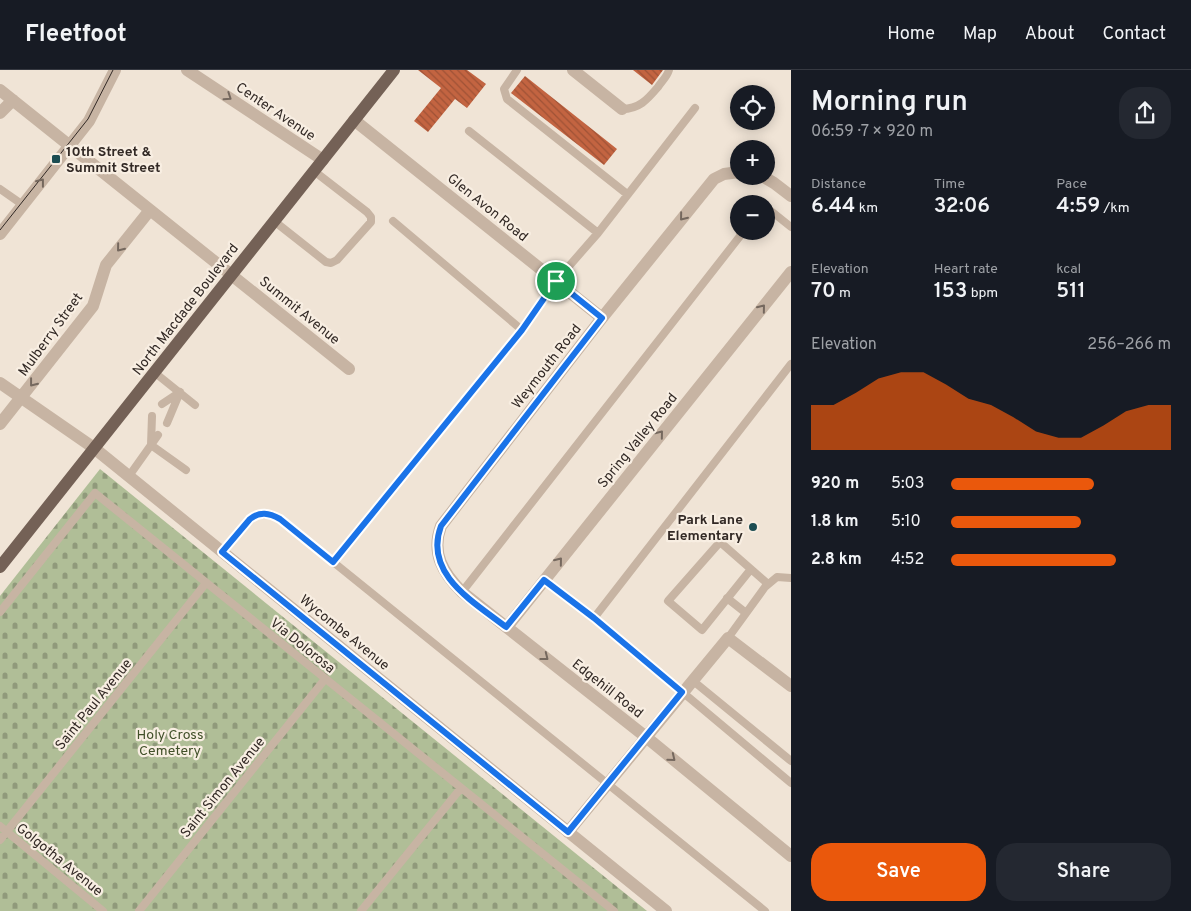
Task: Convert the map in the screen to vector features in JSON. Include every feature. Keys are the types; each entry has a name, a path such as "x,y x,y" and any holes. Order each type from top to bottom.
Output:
{"main road":[{"name":"North Macdade Boulevard","path":"0,567 394,70"}],"street":[{"path":"0,234 89,121 115,70"},
{"name":"Center Avenue","path":"188,70 322,160"},
{"path":"573,70 622,109"},
{"name":"Summit Avenue","path":"0,90 349,369"},
{"path":"0,113 13,100"},
{"name":"Glen Avon Road","path":"354,120 602,318"},
{"name":"Weymouth Road","path":"441,526 602,318 714,179 730,173"},
{"path":"775,184 791,196"},
{"name":"Mulberry Street","path":"0,424 93,306 106,265 150,210"},
{"name":"Spring Valley Road","path":"506,627 791,272"},
{"name":"Wycombe Avenue","path":"0,383 94,448 666,911"},
{"name":"Edgehill Road","path":"441,526 436,544 440,560 447,575 462,592 646,737 791,856"},
{"path":"568,832 728,638 791,686"}],"lane":[{"path":"517,70 504,89 507,99 627,194"},
{"path":"622,109 642,104 666,77 669,70"},
{"path":"333,562 522,330 556,281 598,233 696,108"},
{"path":"469,132 598,233"},
{"path":"274,221 326,262 331,263 337,260 371,222 371,216 367,212 314,171"},
{"path":"0,189 23,205"},
{"path":"775,214 791,226"},
{"path":"393,221 522,330"},
{"path":"462,592 737,240"},
{"path":"594,618 791,364"},
{"path":"154,372 195,405"},
{"path":"162,404 180,392"},
{"path":"167,423 180,392"},
{"path":"151,444 152,416"},
{"path":"129,476 158,435"},
{"path":"151,444 186,470"},
{"name":"Via Dolorosa","path":"0,612 95,493 614,911"},
{"path":"222,552 255,515 271,514 280,519 764,911"},
{"path":"751,569 702,630 668,601 720,542 751,569 768,584"},
{"path":"728,638 768,584 777,577 791,578"},
{"path":"544,580 594,618 791,783"},
{"name":"Saint Paul Avenue","path":"0,840 206,583"},
{"path":"727,598 746,613"},
{"name":"Saint Simon Avenue","path":"139,911 325,679"},
{"path":"692,680 791,761"},
{"path":"361,911 461,788"},
{"name":"Golgotha Avenue","path":"0,826 104,911"}],"green space":[{"name":"Holy Cross Cemetery","path":"100,469 647,911 0,911 0,596"}],"building":[{"path":"418,70 467,70 486,84 467,108 455,99 428,132 414,121 441,88"},
{"path":"633,70 663,70 652,85"},
{"path":"525,76 617,149 604,165 511,93"}],"tram line":[{"path":"0,230 88,119 113,70"}],"place":[{"name":"10th Street & Summit Street","path":"56,159"},
{"name":"Park Lane Elementary","path":"753,527"}],"route":[{"path":"556,281 602,318 441,526 436,544 443,568 453,583 506,627 544,580 594,618 682,692 568,832 222,552 255,515 271,514 280,519 333,562 522,330 556,281"}]}
